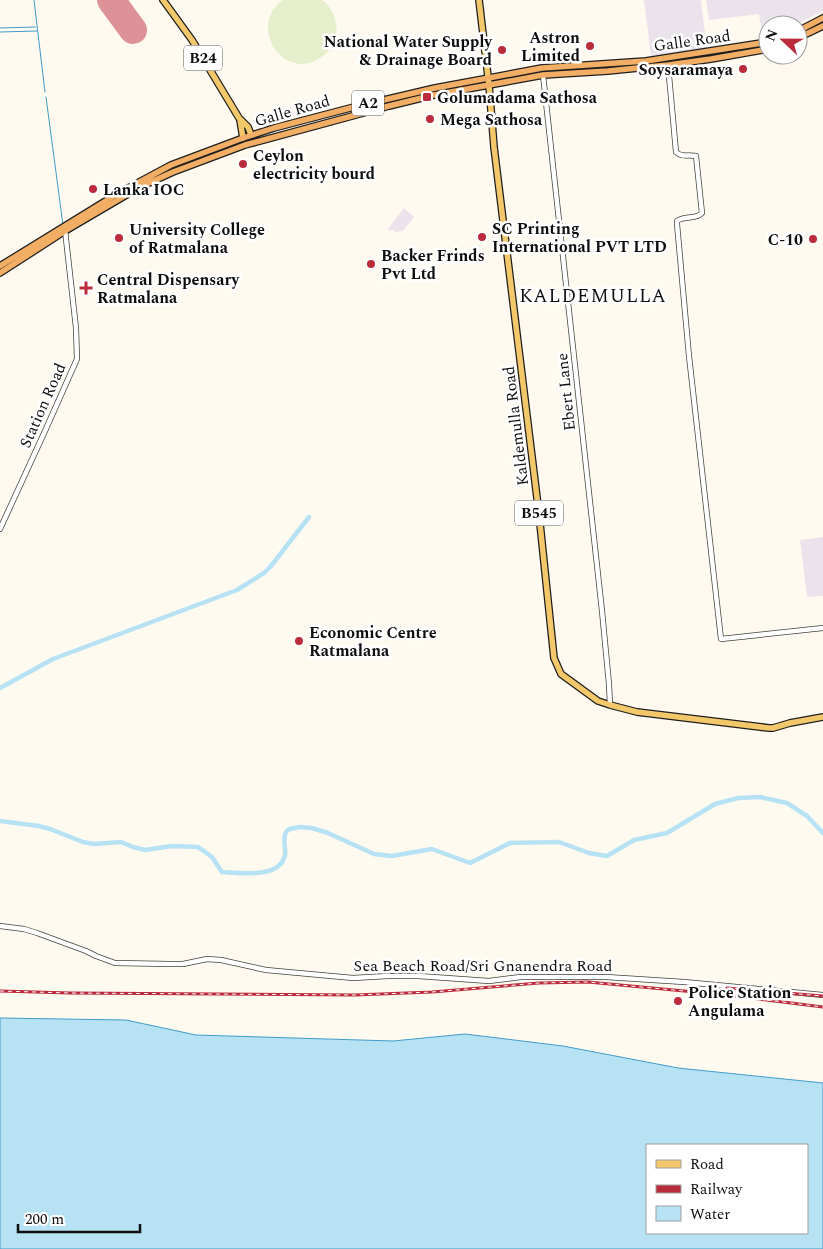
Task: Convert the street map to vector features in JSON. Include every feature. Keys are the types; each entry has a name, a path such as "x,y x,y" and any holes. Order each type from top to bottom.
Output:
{"highway":[{"path":"808,26 823,18"},
{"path":"808,33 823,26"},
{"name":"Galle Road","path":"0,266 148,183 245,145 389,106 542,68 645,61 758,44"},
{"name":"Galle Road","path":"0,273 129,187 171,165 243,138 389,98 435,88 543,75 668,65 758,51"},
{"path":"251,136 252,143"},
{"path":"243,138 245,145"}],"main road":[{"name":"B24","path":"163,0 192,40 239,118 248,127 251,136"},
{"name":"Kaldemulla Road","path":"479,0 489,82 494,147 539,514 554,658 561,674 598,701 637,712 768,728 823,717"},
{"name":"B24","path":"239,118 243,138"}],"street":[{"path":"668,65 676,152 682,156 696,156 702,213 697,216 681,218 677,221 677,224 689,356 721,639 823,628"},
{"name":"Ebert Lane","path":"543,75 599,582 610,705"},
{"name":"Station Road","path":"0,529 77,359 76,328 64,229"},
{"name":"Sea Beach Road/Sri Gnanendra Road","path":"0,926 24,929 37,933 114,963 183,964 207,959 221,960 266,970 353,978 418,976 489,981 530,976 606,978 684,982 823,995"}],"shaded area":[{"path":"644,0 701,0 707,49 651,56"},
{"path":"706,0 823,0 823,11 808,18 808,15 759,14 709,20"},
{"path":"404,208 414,217 402,232 400,230 398,233 393,230 389,231 388,229"},
{"path":"823,537 823,596 807,597 800,540"}],"green space":[{"path":"283,0 321,0 327,4 333,13 336,22 334,42 328,51 317,60 303,64 291,62 281,56 273,46 269,35 268,22 273,10"}],"water":[{"path":"0,1018 126,1020 196,1035 393,1041 465,1034 563,1046 678,1068 823,1083 823,1249 0,1249"}],"waterway":[{"path":"34,0 45,92"},
{"path":"0,28 36,27"},
{"path":"0,32 37,31"},
{"path":"46,97 63,225"},
{"path":"241,150 246,148"},
{"path":"0,688 53,659 237,590 264,573 271,566 309,517"},
{"path":"0,821 39,826 83,842 94,844 121,842 145,850 172,846 198,847 212,857 222,872 249,873 268,871 282,863 285,855 285,834 289,829 300,827 312,828 328,833 374,854 392,856 432,849 470,863 510,843 559,842 589,853 607,856 634,840 667,833 715,804 738,798 760,797 787,803 807,816 823,833"}],"runway":[{"path":"111,0 133,30"}],"railway":[{"path":"0,991 355,995 432,992 539,983 588,982 727,995 823,1007"},
{"path":"727,988 823,996"}],"place":[{"name":"Astron Limited","path":"590,46"},
{"name":"National Water Supply & Drainage Board","path":"502,50"},
{"name":"Soysaramaya","path":"743,69"},
{"name":"Golumadama Sathosa","path":"427,97"},
{"name":"Mega Sathosa","path":"430,119"},
{"name":"Ceylon electricity bourd","path":"243,164"},
{"name":"Lanka IOC","path":"93,189"},
{"name":"SC Printing International PVT LTD","path":"482,237"},
{"name":"University College of Ratmalana","path":"119,238"},
{"name":"C-10","path":"813,239"},
{"name":"Backer Frinds Pvt Ltd","path":"371,264"},
{"name":"Central Dispensary Ratmalana","path":"86,288"},
{"name":"Economic Centre Ratmalana","path":"299,641"},
{"name":"Police Station Angulama","path":"678,1001"}],"district":[{"name":"KALDEMULLA","path":"593,295"}]}
